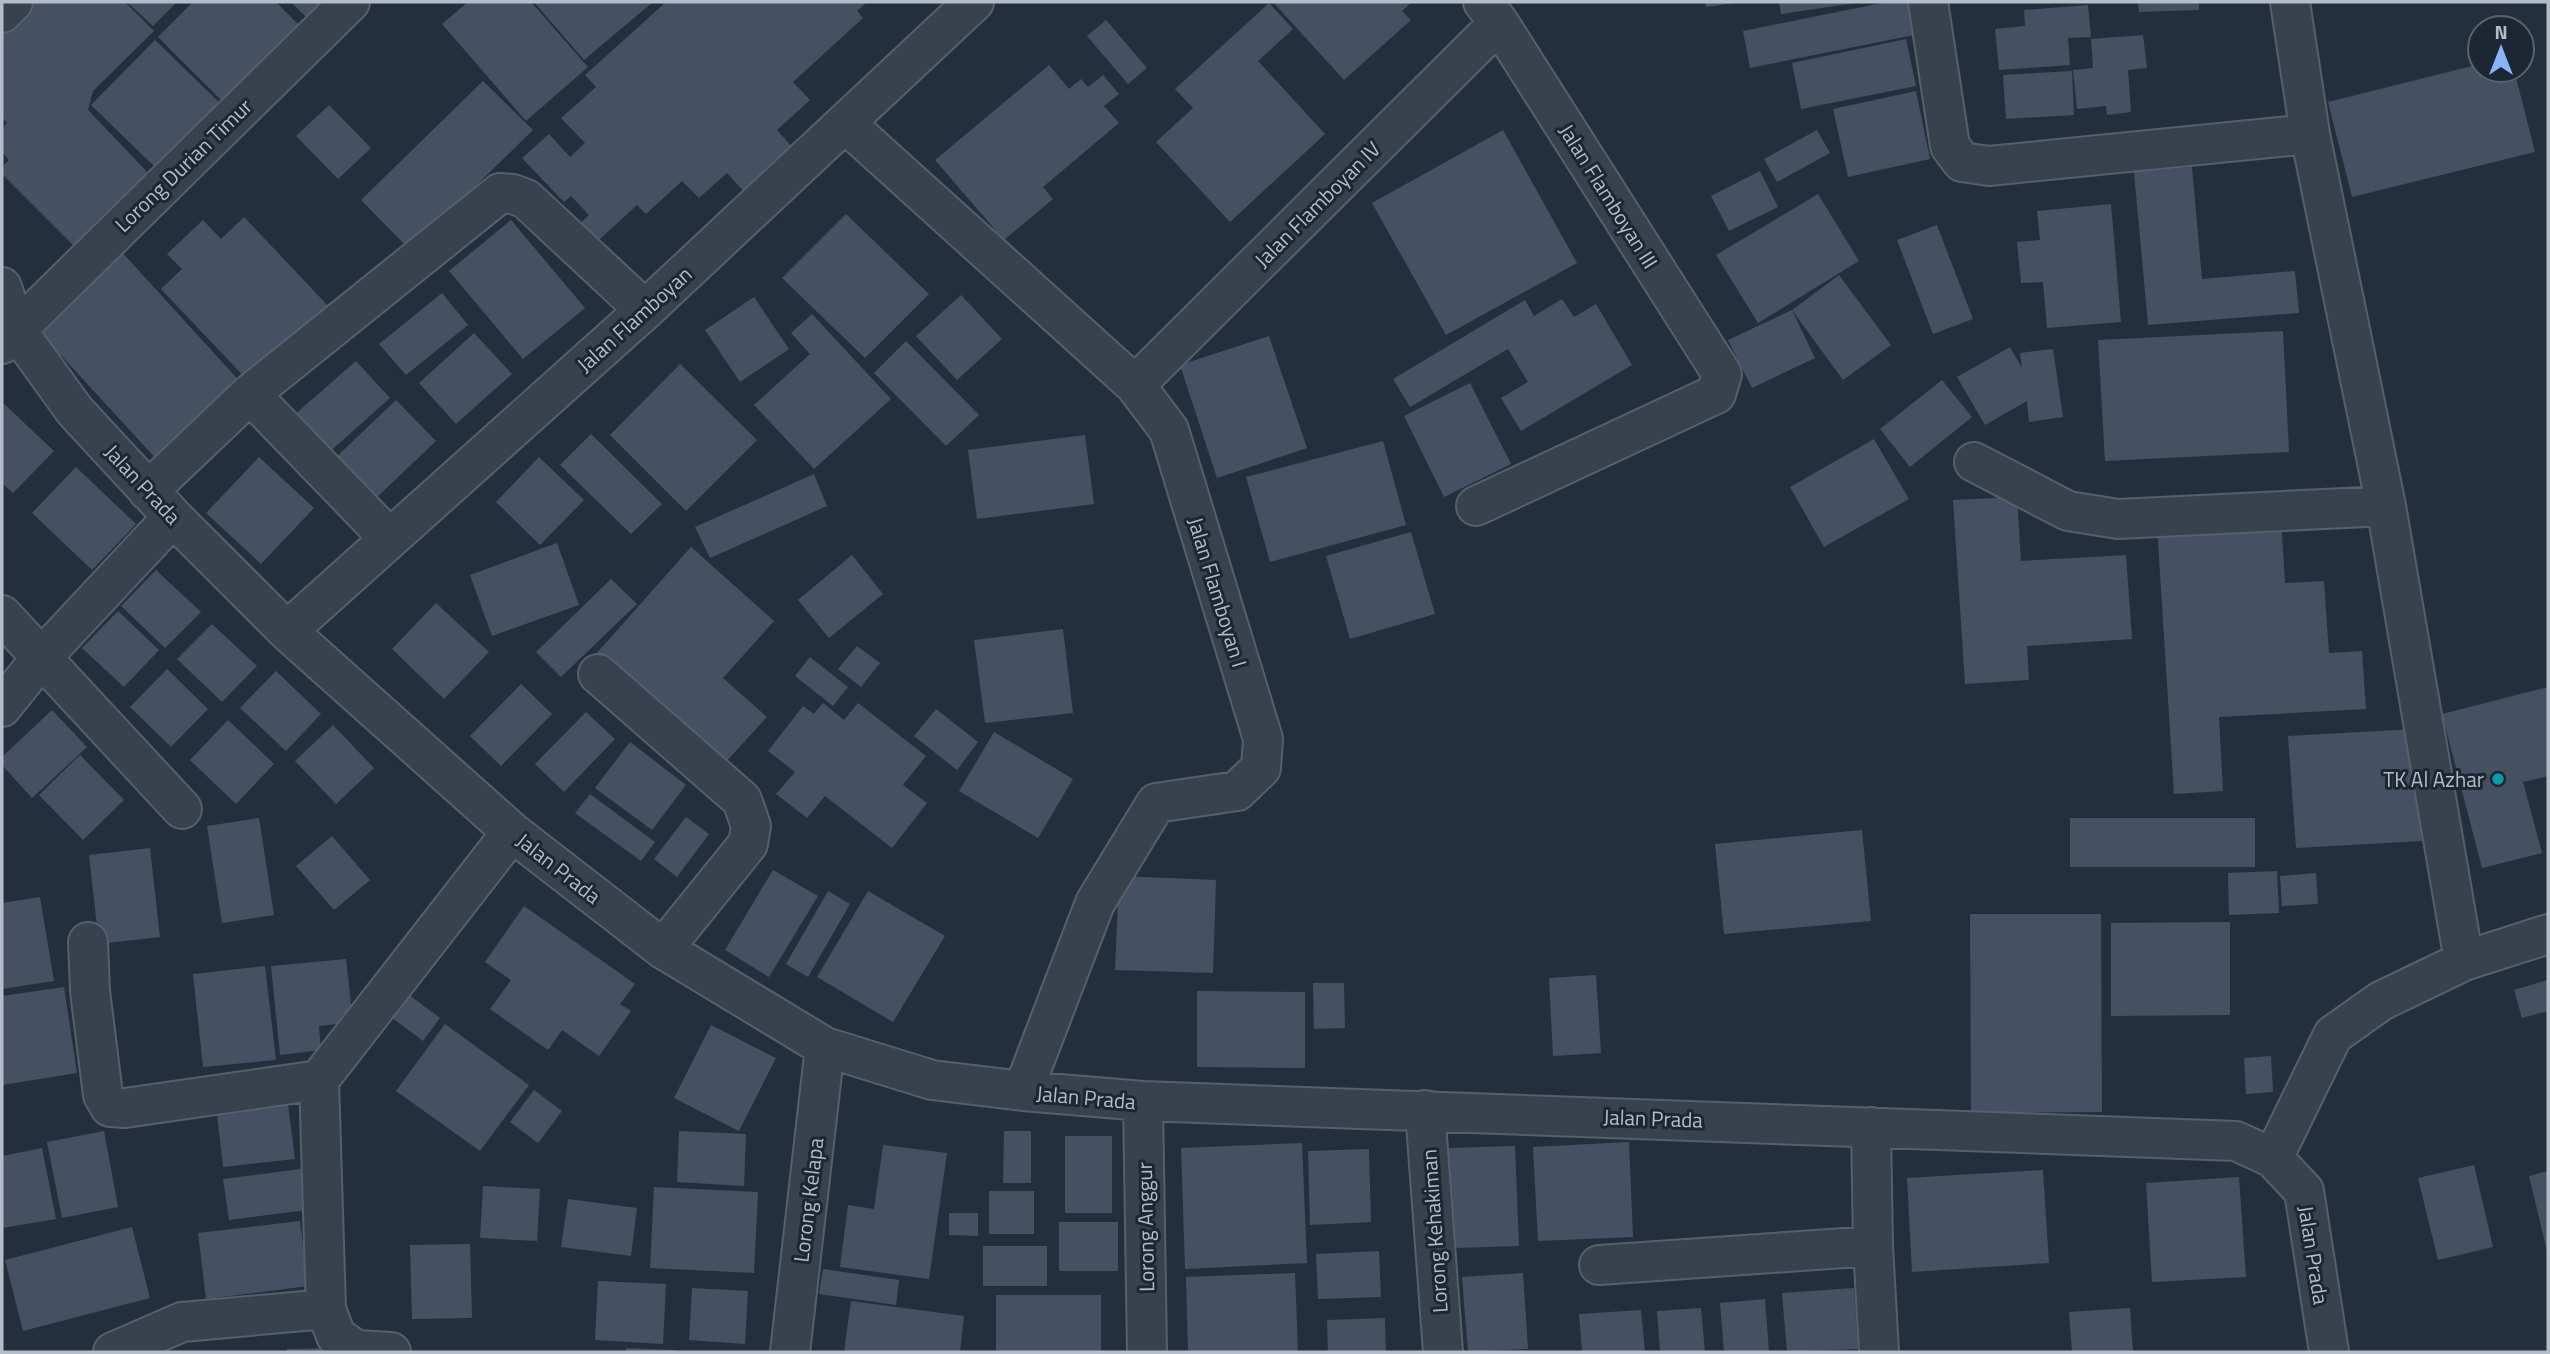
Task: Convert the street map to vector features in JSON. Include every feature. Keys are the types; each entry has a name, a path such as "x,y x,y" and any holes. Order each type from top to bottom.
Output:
{"street":[{"path":"2,13 13,2"},
{"name":"Lorong Durian Timur","path":"8,336 350,2"},
{"name":"Jalan Flamboyan","path":"288,631 645,310 974,2"},
{"path":"1928,2 1950,146 1962,162 1989,166 2310,134"},
{"path":"2290,2 2310,134 2386,506 2464,961"},
{"name":"Jalan Flamboyan IV","path":"1135,385 1491,13"},
{"name":"Jalan Flamboyan III","path":"1476,506 1716,394 1722,374 1491,13"},
{"name":"Jalan Flamboyan I","path":"845,123 1135,385 1169,430 1264,739 1261,768 1237,791 1156,803 1095,903 1023,1091"},
{"path":"2,707 160,504 250,394 500,193 513,194 526,200 645,310"},
{"name":"Jalan Prada","path":"2,287 8,336 160,504 288,631 512,832 663,949 825,1047 932,1080 1143,1101 2236,1141 2273,1158 2304,1191 2329,1352"},
{"path":"250,394 389,538"},
{"path":"1974,462 2068,511 2118,519 2386,506"},
{"path":"2,615 182,809"},
{"path":"598,674 743,800 751,826 748,845 663,949"},
{"path":"391,1352 356,1350 336,1336 326,1309 319,1080 512,832"},
{"path":"2273,1158 2333,1035 2381,1001 2464,961 2548,934"},
{"path":"88,942 90,991 103,1095 110,1107 125,1108 319,1080"},
{"name":"Lorong Kelapa","path":"790,1352 825,1047"},
{"name":"Lorong Anggur","path":"1143,1101 1147,1352"},
{"name":"Lorong Kehakiman","path":"1425,1110 1443,1352"},
{"path":"1871,1127 1873,1246 1879,1352"},
{"path":"1599,1265 1873,1246"},
{"path":"113,1352 131,1346 191,1337 326,1309"}],"building":[{"path":"23,2 125,2 154,31 93,91 88,110 150,175 79,251 2,174 2,167 9,160 2,152 2,129 7,123 2,118 2,24"},
{"path":"127,2 177,2 153,26"},
{"path":"193,2 276,2 303,29 226,105 158,37"},
{"path":"291,2 328,2 309,20"},
{"path":"468,2 531,2 588,67 526,121 442,24"},
{"path":"534,2 653,2 584,60"},
{"path":"666,2 867,2 857,11 863,18 793,82 810,100 777,130 794,149 746,194 727,173 699,198 682,181 646,214 637,205 589,249 572,231 589,215 571,196 564,202 522,158 549,134 570,157 585,143 561,118 596,87 585,75"},
{"path":"1273,2 1412,2 1402,11 1411,20 1344,80"},
{"path":"1705,2 1735,2 1735,3 1706,7"},
{"path":"1779,2 1855,2 1855,3 1781,14"},
{"path":"1887,2 1912,2 1919,34 1750,68 1743,31"},
{"path":"2138,2 2199,2 2199,10 2139,12"},
{"path":"1269,3 1293,29 1258,61 1325,134 1230,222 1156,142 1193,108 1175,89"},
{"path":"2088,5 2091,37 2068,38 2070,65 1999,70 1995,29 2025,26 2024,10"},
{"path":"1106,20 1147,68 1128,84 1087,36"},
{"path":"2143,35 2147,68 2128,70 2131,112 2107,115 2106,106 2077,109 2073,70 2093,68 2091,39"},
{"path":"1906,39 1916,86 1801,109 1792,63"},
{"path":"155,40 223,106 159,171 91,105"},
{"path":"1049,65 1069,89 1081,79 1088,87 1103,75 1119,94 1104,106 1119,123 1043,187 1053,199 1004,240 935,160"},
{"path":"2466,68 2466,84 2518,84 2535,152 2352,197 2328,102"},
{"path":"2072,71 2074,115 2006,119 2003,75"},
{"path":"483,81 533,130 410,250 361,200"},
{"path":"1916,91 1930,159 1848,177 1833,109"},
{"path":"329,105 371,148 338,179 296,136"},
{"path":"1503,130 1577,263 1446,335 1372,203"},
{"path":"1817,130 1830,153 1777,182 1764,159"},
{"path":"2192,167 2202,279 2295,271 2299,313 2148,325 2134,172"},
{"path":"1760,171 1778,207 1729,231 1711,196"},
{"path":"1818,194 1859,261 1758,323 1716,255"},
{"path":"2111,204 2121,322 2047,328 2043,282 2021,283 2017,242 2040,240 2037,211"},
{"path":"846,214 929,294 865,358 782,278"},
{"path":"244,217 332,310 251,384 161,289 182,269 167,254 203,220 221,239"},
{"path":"511,220 585,308 523,359 449,271"},
{"path":"1937,225 1973,319 1933,334 1897,240"},
{"path":"120,250 244,386 159,462 35,327"},
{"path":"1839,275 1891,345 1843,380 1792,310"},
{"path":"442,293 468,325 406,375 379,344"},
{"path":"961,295 1002,339 957,380 916,336"},
{"path":"754,297 789,349 740,382 705,330"},
{"path":"1562,299 1574,317 1596,304 1632,365 1521,431 1501,398 1528,382 1508,349 1410,407 1393,379 1525,300 1534,316"},
{"path":"1792,310 1815,358 1752,388 1728,340"},
{"path":"812,314 891,399 814,469 754,405 810,354 791,333"},
{"path":"2283,331 2289,452 2105,461 2098,340"},
{"path":"474,333 512,374 456,424 419,383"},
{"path":"1269,336 1307,448 1217,478 1180,365"},
{"path":"906,341 979,415 946,446 874,373"},
{"path":"2010,347 2022,368 2020,353 2053,349 2063,417 2029,422 2027,401 1985,425 1957,377"},
{"path":"356,361 390,398 327,454 293,416"},
{"path":"680,364 757,440 686,511 610,435"},
{"path":"1942,380 1972,417 1910,467 1880,429"},
{"path":"1470,383 1511,464 1444,497 1404,416"},
{"path":"396,400 436,441 372,502 332,461"},
{"path":"2,402 54,451 13,493 2,483"},
{"path":"591,434 662,504 631,534 560,465"},
{"path":"1085,435 1094,504 977,519 968,450"},
{"path":"1874,439 1909,499 1824,547 1790,487"},
{"path":"1383,441 1406,525 1270,562 1246,477"},
{"path":"259,457 314,508 261,564 206,513"},
{"path":"539,457 584,500 540,545 496,502"},
{"path":"76,467 136,524 92,570 32,513"},
{"path":"814,474 827,506 710,558 695,527"},
{"path":"2017,497 2021,561 2126,555 2132,639 2027,646 2029,680 1965,684 1953,500"},
{"path":"2281,519 2285,583 2324,581 2329,653 2362,651 2366,709 2219,717 2223,791 2174,794 2157,526"},
{"path":"1411,532 1435,614 1350,639 1326,556"},
{"path":"557,543 579,605 492,636 470,575"},
{"path":"691,547 774,621 723,678 767,717 722,766 596,654"},
{"path":"852,555 883,594 829,638 798,600"},
{"path":"156,570 201,612 165,648 121,606"},
{"path":"611,579 637,604 561,677 536,652"},
{"path":"436,603 489,652 444,699 392,649"},
{"path":"118,611 159,650 124,687 82,648"},
{"path":"212,624 257,666 222,702 177,659"},
{"path":"1063,629 1073,713 985,723 974,640"},
{"path":"857,646 880,663 861,687 838,669"},
{"path":"810,657 848,687 833,706 795,676"},
{"path":"167,669 208,709 171,747 130,707"},
{"path":"276,671 321,714 286,751 240,708"},
{"path":"521,684 552,714 501,766 470,736"},
{"name":"TK Al Azhar","path":"2548,687 2548,776 2523,782 2542,853 2482,868 2442,714"},
{"path":"823,703 844,720 858,703 926,756 903,785 927,803 892,848 825,796 807,818 776,794 795,772 768,751 803,706 814,714"},
{"path":"936,709 978,742 957,770 914,736"},
{"path":"52,710 87,747 32,798 2,765 2,757"},
{"path":"586,712 615,739 564,792 535,764"},
{"path":"228,720 274,764 236,804 190,760"},
{"path":"333,725 374,768 336,804 295,761"},
{"path":"2415,729 2422,841 2296,848 2288,736"},
{"path":"994,732 1073,779 1038,838 959,791"},
{"path":"630,742 686,785 652,830 595,788"},
{"path":"80,755 124,800 83,840 39,795"},
{"path":"590,794 655,842 641,861 575,813"},
{"path":"686,817 709,834 677,877 654,859"},
{"path":"259,818 274,915 222,923 207,826"},
{"path":"2070,818 2255,818 2255,867 2070,867"},
{"path":"1862,830 1871,921 1724,934 1715,844"},
{"path":"332,836 370,880 334,910 296,866"},
{"path":"150,848 160,937 99,944 89,855"},
{"path":"773,870 818,896 769,977 725,950"},
{"path":"2277,871 2279,913 2229,915 2228,873"},
{"path":"2316,873 2318,904 2282,906 2280,876"},
{"path":"1119,876 1216,880 1213,973 1115,970"},
{"path":"828,891 850,904 808,977 786,964"},
{"path":"868,891 945,936 893,1022 817,977"},
{"path":"40,897 54,981 2,989 2,903"},
{"path":"524,906 635,984 620,1004 631,1011 599,1056 562,1030 548,1050 490,1009 511,980 485,962"},
{"path":"1970,914 2101,914 2102,1112 1971,1113"},
{"path":"2230,922 2230,1015 2111,1016 2111,923"},
{"path":"346,959 353,1022 319,1026 321,1050 280,1055 271,966"},
{"path":"265,966 276,1060 203,1067 193,974"},
{"path":"1596,975 1601,1053 1553,1056 1549,978"},
{"path":"2548,980 2548,1011 2522,1018 2514,990"},
{"path":"1313,983 1344,983 1345,1028 1314,1029"},
{"path":"64,987 77,1073 2,1085 2,996"},
{"path":"1197,991 1305,992 1305,1068 1197,1067"},
{"path":"408,994 440,1018 423,1041 391,1017"},
{"path":"445,1024 529,1085 480,1151 396,1091"},
{"path":"711,1025 776,1058 739,1131 674,1098"},
{"path":"2271,1056 2273,1092 2246,1094 2244,1058"},
{"path":"534,1090 562,1111 538,1143 510,1122"},
{"path":"287,1097 295,1159 223,1167 216,1106"},
{"path":"104,1131 118,1207 62,1218 47,1142"},
{"path":"679,1131 746,1134 744,1186 677,1182"},
{"path":"1004,1131 1031,1131 1031,1183 1003,1183"},
{"path":"1065,1136 1112,1136 1112,1213 1065,1213"},
{"path":"1629,1142 1633,1237 1538,1241 1533,1147"},
{"path":"1302,1143 1307,1263 1185,1269 1181,1148"},
{"path":"883,1145 947,1153 929,1279 840,1267 848,1205 874,1209"},
{"path":"1515,1146 1519,1246 1453,1248 1448,1148"},
{"path":"42,1148 56,1219 2,1228 2,1156"},
{"path":"1369,1149 1371,1222 1310,1225 1308,1151"},
{"path":"2474,1165 2493,1247 2438,1260 2418,1178"},
{"path":"308,1168 314,1209 229,1220 223,1179"},
{"path":"2043,1170 2049,1263 1912,1272 1907,1178"},
{"path":"2548,1171 2548,1251 2547,1251 2529,1176"},
{"path":"2239,1177 2246,1277 2152,1282 2146,1183"},
{"path":"483,1186 540,1189 537,1241 480,1238"},
{"path":"654,1187 758,1192 754,1273 650,1268"},
{"path":"989,1191 1034,1191 1034,1234 989,1234"},
{"path":"568,1199 637,1208 631,1256 561,1247"},
{"path":"949,1213 978,1213 978,1236 949,1235"},
{"path":"300,1221 308,1286 206,1299 198,1233"},
{"path":"1059,1222 1118,1222 1118,1271 1059,1271"},
{"path":"132,1227 150,1298 23,1331 5,1260"},
{"path":"470,1244 472,1318 412,1319 410,1245"},
{"path":"983,1246 1047,1246 1047,1286 983,1286"},
{"path":"1379,1251 1381,1297 1318,1299 1316,1254"},
{"path":"823,1269 899,1280 896,1305 819,1294"},
{"path":"1295,1273 1298,1352 1188,1352 1186,1277"},
{"path":"1523,1273 1528,1349 1468,1352 1462,1277"},
{"path":"598,1281 666,1284 663,1344 595,1340"},
{"path":"692,1288 748,1291 745,1344 689,1340"},
{"path":"1854,1288 1858,1349 1787,1352 1782,1293"},
{"path":"996,1295 1101,1295 1101,1352 996,1352"},
{"path":"1765,1299 1769,1352 1724,1352 1720,1303"},
{"path":"851,1301 964,1316 960,1352 844,1352"},
{"path":"1701,1308 1705,1352 1660,1352 1657,1311"},
{"path":"2130,1308 2133,1352 2072,1352 2069,1312"},
{"path":"1641,1310 1645,1352 1582,1352 1579,1314"},
{"path":"1385,1318 1386,1352 1328,1352 1327,1320"},
{"path":"342,1348 342,1352 287,1352 287,1349"},
{"path":"626,1348 675,1350 675,1352 626,1352"}],"place":[{"name":"TK Al Azhar","path":"2498,779"}]}
